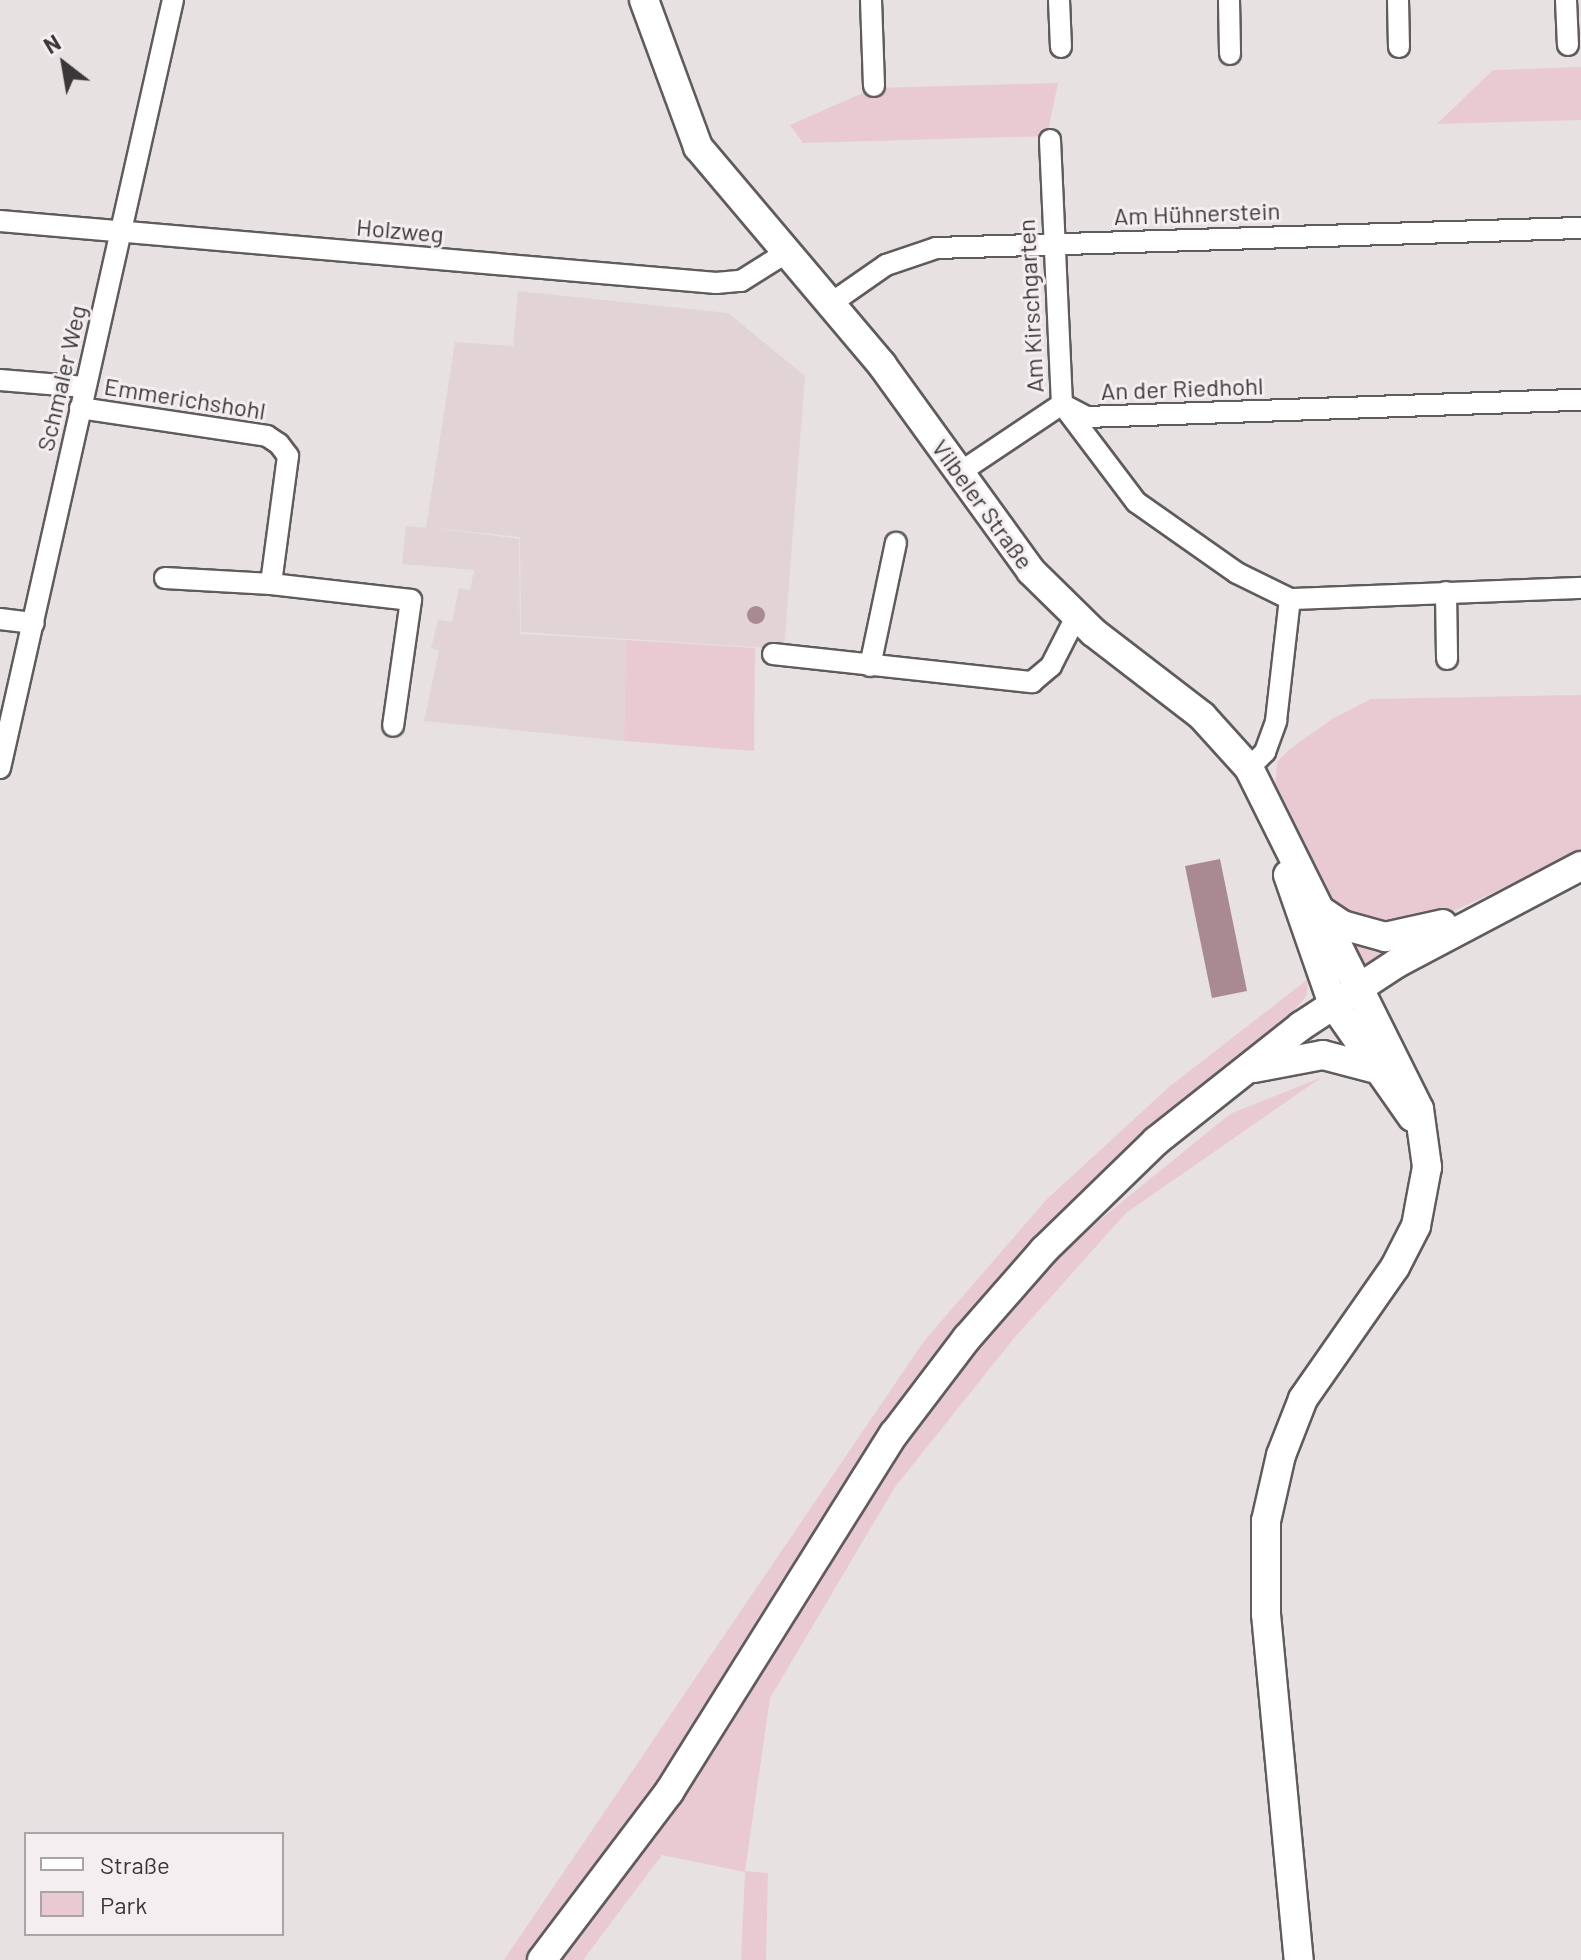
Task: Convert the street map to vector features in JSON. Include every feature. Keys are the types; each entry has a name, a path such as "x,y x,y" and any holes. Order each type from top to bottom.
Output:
{"street":[{"name":"Schmaler Weg","path":"0,768 173,0"},
{"name":"Vilbeler Straße","path":"644,0 698,147 899,387 1031,571 1076,617 1202,716 1249,768 1408,1081 1424,1135 1426,1187 1416,1226 1395,1267 1303,1399 1281,1455 1268,1510 1264,1591 1299,1960"},
{"path":"871,0 874,86"},
{"path":"1059,0 1061,47"},
{"path":"1229,0 1230,54"},
{"path":"1398,0 1399,47"},
{"path":"1566,0 1568,45"},
{"name":"Am Kirschgarten","path":"1050,140 1051,244 1062,404 1136,502 1237,573 1290,599 1581,588"},
{"name":"Holzweg","path":"0,221 716,283 741,281 766,270 787,252"},
{"name":"Am Hühnerstein","path":"830,304 886,265 920,251 1051,244 1581,228"},
{"path":"0,380 85,387"},
{"name":"An der Riedhohl","path":"1062,404 1086,417 1581,400"},
{"path":"959,473 1062,404"},
{"name":"Emmerichshohl","path":"80,408 267,436 279,444 288,456 271,584"},
{"path":"870,666 896,543"},
{"path":"165,578 271,584 411,600 393,726"},
{"path":"1446,592 1447,659"},
{"path":"1249,768 1265,752 1276,721 1290,599"},
{"path":"773,654 1032,682 1051,666 1076,617"},
{"path":"0,619 34,623"},
{"name":"Vilbeler Straße","path":"1278,820 1289,879 1333,1004 1373,1068 1424,1135"},
{"path":"542,1960 669,1792 857,1490 930,1385 1006,1292 1096,1197 1238,1073 1333,1004 1488,911 1581,866"},
{"path":"1323,912 1342,925 1385,937 1488,911"},
{"path":"1238,1073 1283,1059 1323,1055 1373,1068"}],"shaded area":[{"path":"518,291 728,313 805,376 784,649 521,632 520,537 428,527 519,539 520,634 626,640 624,741 424,721 439,651 431,648 438,620 452,622 459,588 470,590 474,570 402,564 406,526 426,528 455,342 513,346"},
{"path":"756,606 765,615 756,624 747,615"},
{"path":"1220,859 1247,991 1212,998 1185,866"}],"green space":[{"path":"1581,67 1581,120 1437,124 1493,70"},
{"path":"1058,83 1047,136 803,143 790,125 874,88"},
{"path":"626,640 755,648 754,751 624,741"},
{"path":"1581,695 1581,852 1436,919 1376,933 1332,911 1283,816 1275,788 1277,762 1290,749 1332,719 1371,699"},
{"path":"1345,939 1399,946 1365,969"},
{"path":"1308,979 1307,995 1288,1018 1026,1250 600,1879 534,1960 504,1960 924,1341 1047,1199 1169,1087"},
{"path":"1322,1077 1126,1213 1015,1337 895,1487 770,1698 745,1871 768,1873 766,1960 741,1960 745,1872 662,1855 583,1960 557,1960 618,1883 938,1390 1064,1249 1230,1114"}]}
